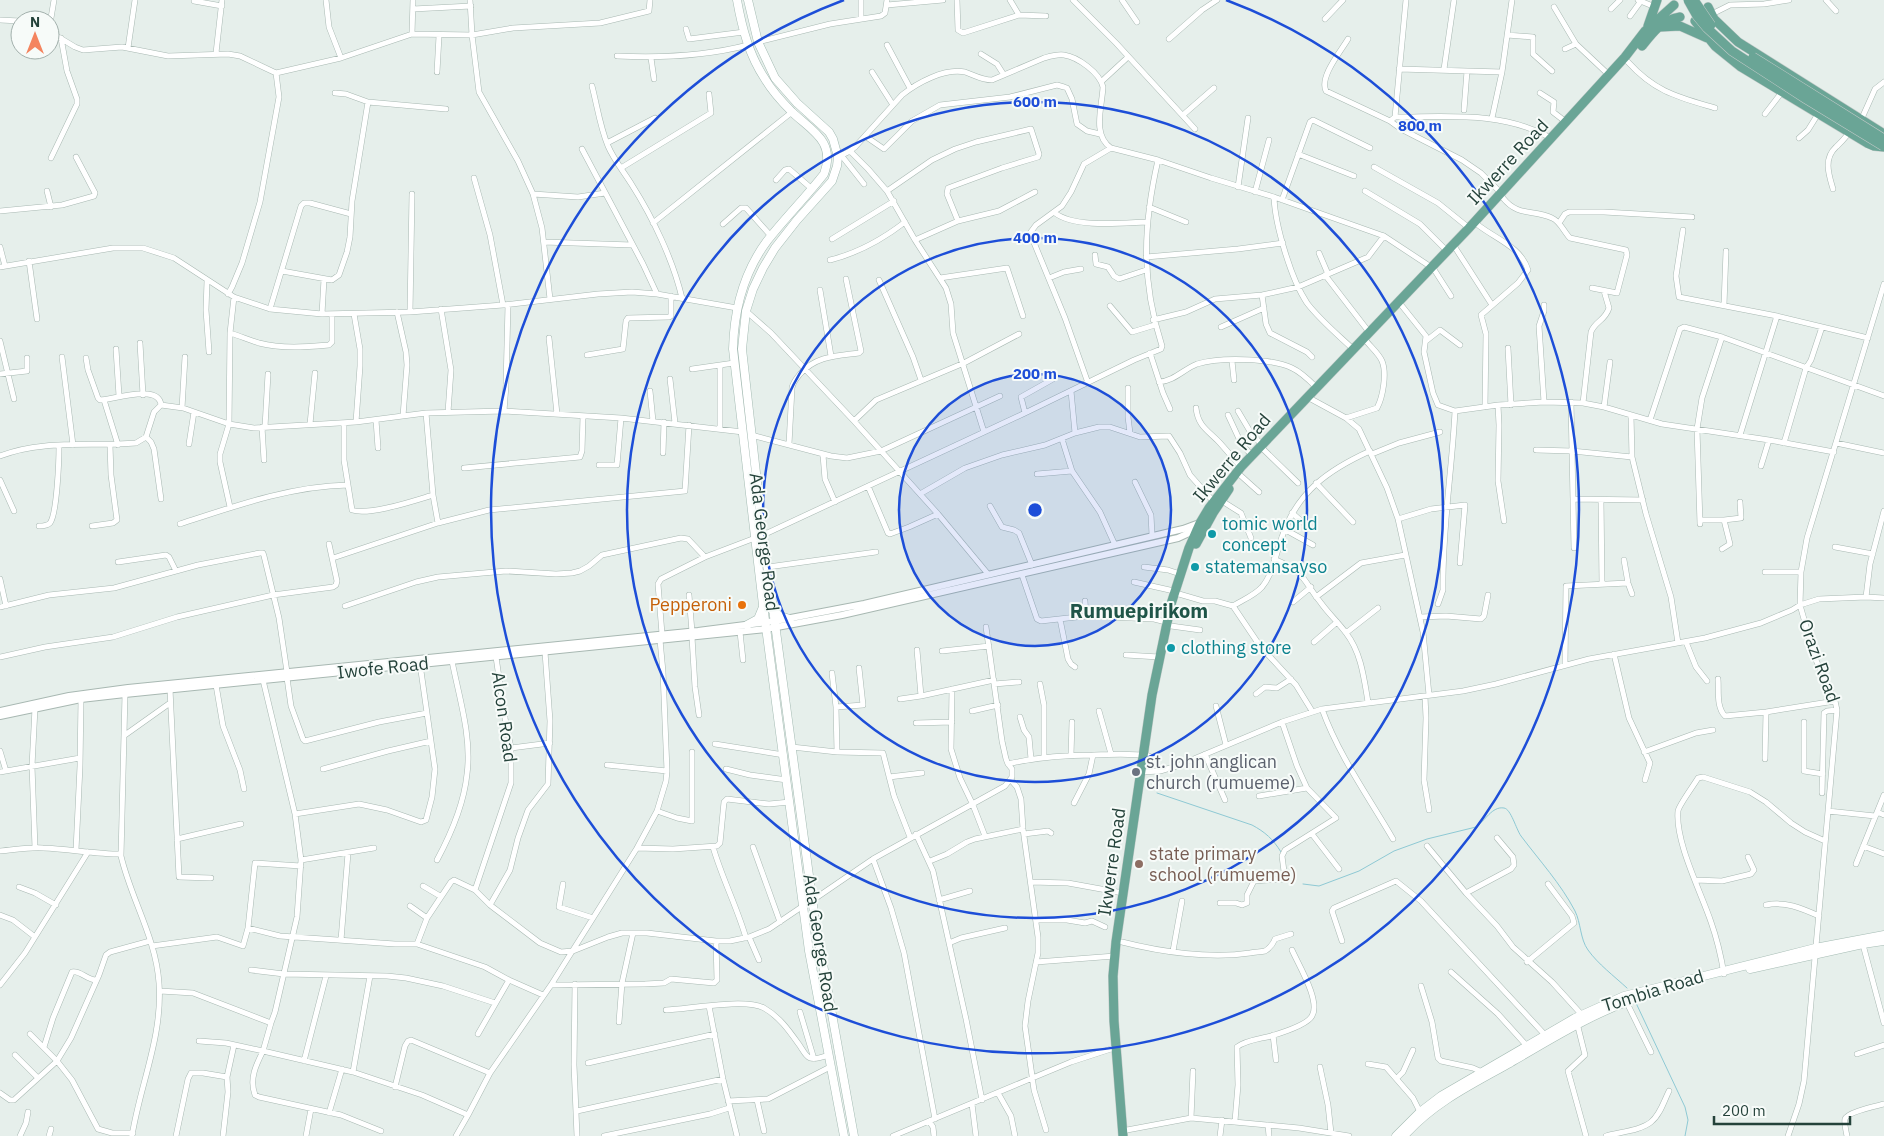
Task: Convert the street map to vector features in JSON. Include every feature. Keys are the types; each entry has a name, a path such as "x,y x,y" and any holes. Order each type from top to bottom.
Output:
{"main road":[{"name":"Ada George Road","path":"737,0 748,45 765,80 792,112 819,136 826,150 827,166 824,174 771,236 748,276 737,308 733,331 734,363 768,567 825,980 854,1136"},
{"path":"748,0 758,42 776,78 829,132 840,156"},
{"path":"1688,0 1706,28 1732,51 1806,100 1884,144"},
{"path":"1694,0 1712,25 1733,45 1884,144"},
{"path":"1674,2 1675,11 1685,20 1695,21 1709,7 1722,28 1738,42 1862,118 1884,134"},
{"name":"Ikwerre Road","path":"1126,1134 1118,1004 1118,977 1122,942 1159,657 1169,624 1180,574 1197,533 1218,501 1252,456 1263,447 1316,387 1369,332 1478,225 1551,138 1674,2"},
{"path":"1645,32 1656,3"},
{"name":"Ikwerre Road","path":"1451,250 1469,228 1628,62 1657,28 1671,18 1680,17"},
{"path":"1695,21 1715,46 1741,67 1874,146 1884,144"},
{"path":"1657,28 1672,25 1680,26 1710,39"},
{"name":"Ada George Road","path":"840,156 832,181 797,220 775,248 763,268 753,289 746,311 742,348 755,538 763,605 803,906 830,1067 844,1136"},
{"name":"Ikwerre Road","path":"1240,471 1402,306 1412,291"},
{"name":"Ikwerre Road","path":"1177,592 1197,533"},
{"path":"748,625 758,619 763,605"},
{"path":"773,611 780,616 790,619"},
{"name":"Ikwerre Road","path":"1146,756 1169,624"},
{"name":"Ikwerre Road","path":"1126,1134 1113,994 1115,956 1144,772"},
{"name":"Tombia Road","path":"1396,1136 1420,1112 1441,1096 1578,1019 1625,999 1724,972 1884,935"},
{"name":"Tombia Road","path":"1862,941 1884,942"},
{"name":"Tombia Road","path":"1404,1136 1439,1104 1578,1019"}],"street":[{"path":"128,48 135,0"},
{"path":"326,0 329,27 341,58"},
{"path":"412,34 413,0"},
{"path":"61,38 83,50 128,48 168,56 216,54 240,56 276,73 341,58 412,34 439,36 472,35 509,28 600,23 616,20 649,10 650,0"},
{"path":"861,0 862,19"},
{"path":"758,42 830,24 884,15 887,3 943,0"},
{"path":"957,0 958,30 963,33 1019,15 1046,16"},
{"path":"1010,0 1019,15"},
{"path":"1073,0 1195,129"},
{"path":"1122,0 1136,22"},
{"path":"1169,39 1202,10 1217,0"},
{"path":"1325,19 1343,0"},
{"path":"1406,0 1392,119 1401,129 1462,160 1481,173 1516,209 1551,217 1559,223 1570,238 1575,240 1626,250 1628,255 1618,291 1616,293 1592,288"},
{"path":"1444,70 1454,0"},
{"path":"1492,118 1502,72 1512,0"},
{"path":"1611,9 1620,0"},
{"path":"1709,7 1789,0"},
{"path":"1826,0 1836,11"},
{"path":"194,1 222,3 216,54"},
{"path":"1630,16 1639,1 1656,3"},
{"path":"413,9 470,3 479,92 518,161 533,194 544,242 550,299"},
{"path":"1554,7 1576,44 1609,75"},
{"path":"686,29 689,39 744,32"},
{"path":"1508,35 1533,36 1533,54 1552,71"},
{"path":"437,72 439,36"},
{"path":"51,158 77,104 67,71 61,38"},
{"path":"1348,38 1332,63 1325,80 1325,90 1332,95 1392,119 1492,118 1530,127 1551,138"},
{"path":"1565,49 1576,44"},
{"path":"617,56 651,58 720,51 748,45"},
{"path":"887,45 910,88"},
{"path":"981,54 996,64 1004,75"},
{"path":"864,184 840,156 850,151 910,88 936,76 956,72 964,72 986,80 992,80 1030,63 1060,54 1071,56 1081,62 1102,81 1100,134 1105,144 1111,148 1158,160 1274,197 1384,236 1433,269 1451,296"},
{"path":"1102,81 1128,57"},
{"path":"651,58 654,79"},
{"path":"1628,62 1639,74 1666,93 1715,108"},
{"path":"1399,69 1502,72"},
{"path":"1464,110 1467,71"},
{"path":"872,72 893,105"},
{"path":"228,294 242,263 260,202 279,97 276,73"},
{"path":"1862,118 1875,89 1884,82"},
{"path":"865,136 884,148 912,121 940,105 1010,97 1057,85 1067,88 1072,99 1078,124 1087,130 1100,134"},
{"path":"592,86 607,144 653,223 673,269 682,298"},
{"path":"1183,115 1214,88"},
{"path":"1765,114 1782,92"},
{"path":"335,93 346,94 368,102 446,109"},
{"path":"1540,93 1554,102 1553,112 1566,122"},
{"path":"621,168 711,113 709,94"},
{"path":"282,271 332,280 338,275 347,252 350,236 351,214 368,102"},
{"path":"653,223 792,112"},
{"path":"1799,138 1808,130 1818,114"},
{"path":"607,144 655,118"},
{"path":"1238,187 1248,118"},
{"path":"1282,200 1310,122 1313,120 1370,148"},
{"path":"887,191 932,160 955,149 1031,129 1039,154 1038,157 948,188 947,194 958,221"},
{"path":"1834,189 1828,170 1829,157 1834,149 1845,140 1849,132"},
{"path":"1255,192 1269,140"},
{"path":"1088,383 1030,233 1046,217 1055,213 1067,198 1084,164 1111,148"},
{"path":"582,149 657,294"},
{"path":"850,151 868,169 894,201 915,240 950,296 953,333 964,363 984,432"},
{"path":"1298,154 1354,176"},
{"path":"0,211 51,207 85,200 94,196 95,193 76,157"},
{"path":"763,535 1025,414 1162,348 1154,322 1146,270 1146,222 1158,160"},
{"path":"1374,166 1438,203 1469,228"},
{"path":"776,180 785,170 789,169 812,189"},
{"path":"474,178 488,227 505,305 506,385 504,411"},
{"path":"1365,190 1420,224 1451,250 1492,305"},
{"path":"47,191 51,207"},
{"path":"915,240 958,221 999,211 1035,192"},
{"path":"533,194 578,197 605,193"},
{"path":"410,312 412,194"},
{"path":"1274,197 1274,210 1298,287 1307,302 1327,326 1353,349"},
{"path":"832,239 894,201"},
{"path":"270,309 301,206 304,203 310,202 351,214"},
{"path":"1149,207 1186,222"},
{"path":"723,224 741,208 746,208 771,236"},
{"path":"1559,223 1565,214 1570,212 1692,217"},
{"path":"1055,213 1063,219 1070,220 1102,223 1146,222"},
{"path":"830,260 842,257 870,244 905,222"},
{"path":"1478,225 1516,250 1528,270 1518,284 1481,315 1486,334 1485,407"},
{"path":"1683,230 1676,276 1679,297 1777,316 1868,338"},
{"path":"1110,306 1132,332 1154,322 1186,312 1214,299 1262,295 1298,287 1368,257 1384,236"},
{"path":"544,242 632,245"},
{"path":"1146,257 1283,243"},
{"path":"0,247 3,266 113,248 143,248 174,258 234,297 270,309 322,314 410,312 505,305 632,292 671,296 737,308"},
{"path":"1724,305 1726,251"},
{"path":"1320,253 1326,274 1369,332"},
{"path":"1095,255 1096,264 1111,268 1114,276 1119,279 1146,270"},
{"path":"29,261 37,319"},
{"path":"940,278 1007,268 1023,316"},
{"path":"1049,278 1081,269"},
{"path":"322,314 324,279"},
{"path":"789,444 792,383 812,363 831,356 859,354 861,351 846,279"},
{"path":"208,280 206,310 209,352"},
{"path":"878,280 913,357 921,380"},
{"name":"Orazi Road","path":"1788,1136 1799,1104 1804,1081 1837,710 1835,701 1815,658 1800,605 1801,572 1807,538 1868,338 1881,305 1884,284"},
{"path":"820,290 831,356"},
{"path":"1583,403 1590,332 1593,327 1605,318 1609,308 1604,291"},
{"path":"1262,295 1266,324 1270,333 1307,352 1312,357"},
{"path":"587,355 624,348 626,321 628,318 670,318 671,296"},
{"path":"230,507 220,462 229,424 230,333 234,297"},
{"path":"1544,305 1539,326 1544,402"},
{"path":"1402,306 1423,332 1426,341 1424,352 1435,400 1441,407 1455,411 1511,404 1544,402 1583,403 1697,430 1769,440 1834,452"},
{"path":"1221,328 1264,308"},
{"path":"441,309 451,370 448,412"},
{"path":"746,311 771,333 854,421 938,514 988,574"},
{"path":"397,312 407,365 403,416"},
{"path":"230,333 261,344 276,346 309,347 329,345 332,342 332,314"},
{"path":"354,314 360,348 356,422"},
{"path":"1740,436 1777,316"},
{"path":"1650,420 1682,327 1722,337 1766,352 1884,396"},
{"path":"1784,443 1806,368 1811,360 1822,327"},
{"path":"1426,341 1440,330 1460,345"},
{"path":"854,421 876,400 964,363 1019,334"},
{"path":"1722,337 1702,398 1697,430 1700,522 1741,518 1740,502"},
{"path":"549,338 557,414"},
{"path":"0,341 14,399"},
{"path":"1346,418 1377,408 1380,399 1384,378 1383,363 1367,342"},
{"path":"140,343 143,395"},
{"path":"1508,348 1511,404"},
{"path":"116,350 119,396"},
{"path":"1150,353 1170,409"},
{"path":"62,357 73,445"},
{"path":"182,408 185,357"},
{"path":"0,374 26,371 27,358"},
{"path":"86,358 88,370 100,400 131,394 158,398 161,401 161,405"},
{"path":"1159,382 1173,378 1198,364 1255,360 1294,369 1316,387"},
{"path":"1232,361 1234,380"},
{"path":"1604,407 1610,362"},
{"path":"692,369 734,363"},
{"path":"720,365 720,428"},
{"path":"310,424 315,373"},
{"path":"264,460 264,427 268,374"},
{"path":"1025,414 1021,397 1053,379"},
{"path":"670,380 675,423"},
{"path":"1128,388 1130,433"},
{"path":"650,391 653,421"},
{"path":"1070,391 1075,433"},
{"path":"161,405 182,408 242,427 344,423 448,412 504,411 620,418 720,428 789,444 823,455 847,458 881,451 1000,396"},
{"path":"1311,399 1346,418 1359,429 1387,488 1398,519 1426,650 1427,696 1424,780 1429,810"},
{"path":"104,400 118,445"},
{"path":"1571,402 1574,548"},
{"path":"0,456 22,449 136,443 146,437 154,412 161,405"},
{"path":"1498,405 1500,434 1498,481 1504,521"},
{"path":"1196,408 1197,414 1207,432 1218,441 1240,471 1260,492"},
{"path":"1238,411 1251,433 1298,483"},
{"path":"1438,604 1443,590 1448,484 1454,452 1455,411"},
{"path":"189,444 194,412"},
{"path":"426,413 433,495 438,523"},
{"path":"1228,415 1241,443 1252,456"},
{"path":"1630,415 1632,457 1671,597 1678,644"},
{"path":"464,468 580,456 582,451 583,416"},
{"path":"599,465 617,465 620,418"},
{"path":"376,420 378,448"},
{"path":"663,453 664,422"},
{"path":"344,423 344,460 350,507 355,512 386,508 433,495"},
{"path":"333,558 438,523 489,510 685,492 689,425"},
{"path":"920,494 966,468 1002,455 1045,445 1099,426 1110,427 1140,437 1169,436 1180,453 1190,476 1218,501 1241,513 1251,538"},
{"path":"1233,606 1260,588 1272,569 1284,529 1292,514 1316,483 1340,466 1371,452 1440,432"},
{"path":"146,437 154,449 161,499"},
{"path":"1062,439 1072,471 1100,512 1115,545"},
{"path":"1761,466 1769,440"},
{"path":"1836,443 1884,453"},
{"path":"92,526 117,520 111,475 110,445"},
{"path":"39,526 47,525 50,522 53,511 59,446"},
{"path":"1536,450 1572,450 1632,457"},
{"path":"823,455 825,479 835,502"},
{"path":"1038,474 1072,471"},
{"path":"0,480 14,511"},
{"path":"1135,482 1151,515 1152,535"},
{"path":"1316,483 1353,522"},
{"path":"180,524 230,507 309,489 348,485"},
{"path":"868,486 890,534 938,514"},
{"path":"1574,498 1643,500"},
{"path":"1601,500 1602,584"},
{"path":"1398,519 1418,512 1462,504 1466,507 1460,563"},
{"path":"990,506 1002,527 1018,533 1032,565"},
{"path":"1866,596 1872,554 1884,512"},
{"path":"1292,514 1306,525"},
{"path":"1722,549 1730,544 1724,520"},
{"path":"1183,529 1197,533"},
{"path":"766,626 1032,565 1152,535 1183,529 1197,533"},
{"path":"1284,529 1313,545"},
{"path":"1178,538 1185,541 1197,533"},
{"path":"775,624 811,622 1022,575 1197,533"},
{"path":"345,606 432,578 506,571 572,573 589,566 602,555 681,538 688,539 705,557"},
{"path":"456,1136 490,1073 573,951 637,848 657,811 667,771 658,581 705,557 755,538"},
{"path":"0,658 46,647 113,637 177,617 273,595 333,587 337,581 329,544"},
{"path":"1834,547 1872,554"},
{"path":"0,581 3,607 49,595 114,588 176,571 260,552 264,556 283,638 291,706 305,741 378,722 427,713"},
{"path":"768,567 876,552"},
{"path":"118,562 166,555 169,556 176,571"},
{"path":"1316,597 1361,563 1405,555"},
{"path":"1274,559 1297,569 1316,597 1346,633 1359,660 1368,702"},
{"path":"1624,560 1632,594"},
{"path":"1144,567 1168,570 1180,574"},
{"path":"1765,572 1801,572"},
{"path":"1022,575 1037,619 1086,616 1154,619 1200,630"},
{"path":"1134,582 1177,592 1203,601 1233,606 1260,646 1296,685 1312,712"},
{"path":"1565,665 1566,586 1628,583"},
{"path":"1293,602 1311,587"},
{"path":"688,595 699,715"},
{"path":"1420,617 1446,616 1481,619 1484,616 1488,595"},
{"path":"1144,772 1177,766 1282,722 1322,709 1427,696 1496,684 1614,654 1678,644 1761,623 1800,605 1819,599 1866,596 1884,598"},
{"path":"1085,601 1086,616"},
{"path":"1346,633 1355,624 1378,608"},
{"path":"1060,619 1068,658 1071,664 1076,667"},
{"path":"1314,642 1336,622"},
{"name":"Iwofe Road","path":"692,634 748,625 766,626"},
{"name":"Iwofe Road","path":"0,716 48,703 81,699 263,680 287,675 692,634 740,632 766,626"},
{"path":"813,900 873,859 973,805 1005,786 1011,780 1012,770 1006,759 1002,741 986,627"},
{"path":"740,632 743,660"},
{"name":"Iwofe Road","path":"0,711 128,688 496,657 661,637"},
{"path":"1686,642 1696,667 1707,681"},
{"path":"942,652 989,646"},
{"path":"917,650 921,696"},
{"path":"490,905 510,870 518,838 528,810 548,784 550,743 545,652"},
{"path":"1614,654 1629,718 1650,763 1645,780"},
{"path":"1126,655 1159,657"},
{"name":"Alcon Road","path":"475,890 510,790 512,774 511,748 504,718 496,657"},
{"path":"437,860 457,814 468,774 466,732 452,661"},
{"path":"295,814 359,804 381,808 423,822 426,820 434,784 435,760 420,664"},
{"path":"836,707 863,705 860,668"},
{"path":"832,673 836,707 837,752"},
{"path":"1256,694 1265,687 1277,688 1290,678"},
{"path":"1718,679 1719,703 1723,715 1728,716 1835,701"},
{"path":"263,680 295,814 301,863 294,936 275,1012 270,1023 263,1051 252,1078 255,1095 342,1115 381,1131"},
{"path":"900,699 994,682 1019,682"},
{"path":"1040,684 1044,705 1044,757"},
{"path":"216,685 223,726 240,770 244,789"},
{"path":"952,689 951,749 960,778 985,836"},
{"path":"170,690 179,877 211,878"},
{"path":"30,1034 57,1061 72,1080 98,1129 112,1133 133,1134 154,1044 160,991 157,966 151,943 127,881 121,854 126,694"},
{"path":"76,850 81,699"},
{"path":"125,734 170,703"},
{"path":"972,710 998,705"},
{"path":"1216,706 1226,745"},
{"path":"35,708 32,766 35,848"},
{"path":"1322,709 1334,741 1343,758 1393,839"},
{"path":"1822,793 1824,713 1827,710 1837,710"},
{"path":"1099,711 1111,754"},
{"path":"1764,759 1766,712"},
{"path":"1020,716 1024,730 1029,737 1031,759"},
{"path":"916,723 952,722"},
{"path":"1071,755 1072,722"},
{"path":"1220,903 1242,905 1246,903 1247,895 1254,881 1285,879 1282,856 1285,850 1336,818 1307,788 1297,766 1282,722"},
{"path":"1804,722 1804,771 1823,774"},
{"path":"1644,752 1696,733 1713,730"},
{"path":"323,770 431,741"},
{"path":"511,748 550,743"},
{"path":"715,744 784,755"},
{"path":"792,747 837,752 882,752 884,755 894,796 913,836 930,861 966,1019 982,1100"},
{"path":"0,751 6,771"},
{"path":"657,811 670,817 692,821 692,752"},
{"path":"1008,764 1044,757 1071,755 1111,754 1146,756"},
{"path":"1205,754 1225,800"},
{"path":"1074,802 1089,774 1093,755"},
{"path":"0,772 80,758"},
{"path":"606,765 667,771"},
{"path":"726,769 750,775 787,780"},
{"path":"889,776 922,773"},
{"path":"1724,972 1714,930 1683,844 1678,812 1698,778 1750,792 1766,802 1791,823 1805,832 1826,841"},
{"path":"1011,780 1020,792 1037,920 1036,962 1025,1026 1032,1079 1046,1130"},
{"path":"1259,796 1307,788"},
{"path":"1856,864 1884,795"},
{"path":"637,848 713,847 720,843 725,800 769,804 790,802"},
{"path":"1828,811 1884,815"},
{"path":"177,839 241,824"},
{"path":"930,861 947,854 967,842 985,836 1024,831 1048,831 1051,833"},
{"path":"1312,834 1339,869"},
{"path":"1466,893 1511,869 1514,865 1513,857 1498,838"},
{"path":"1427,846 1466,893 1498,926 1513,947 1527,962 1552,982 1578,1019 1585,1055 1568,1071 1586,1136"},
{"path":"1863,846 1884,854"},
{"path":"713,847 719,869 759,960"},
{"path":"753,847 780,922"},
{"path":"0,850 35,848 121,854"},
{"path":"0,1093 12,1101 57,1061 71,1038 106,954 151,943 208,937 224,938 243,946 248,928 255,863 301,863 374,848"},
{"path":"0,985 35,937 88,852"},
{"path":"341,940 348,852"},
{"path":"1695,880 1722,881 1751,874 1754,870 1748,857"},
{"path":"873,859 891,908 904,953 935,1119"},
{"path":"417,944 427,918 440,896 454,880 475,890 490,905 540,943 561,952 573,951 608,937 633,933 716,941 748,938 780,922 803,906"},
{"path":"1342,941 1332,911 1334,908 1396,881 1421,901 1546,1036"},
{"path":"1031,882 1068,883 1124,893"},
{"path":"563,884 559,907 593,918"},
{"path":"1527,962 1574,923 1572,916 1548,884"},
{"path":"423,886 440,896"},
{"path":"19,887 35,893 56,905"},
{"path":"939,900 970,891"},
{"path":"1172,951 1182,901"},
{"path":"1766,905 1778,903 1792,905 1819,916"},
{"path":"410,906 427,918"},
{"path":"0,915 13,920 35,937"},
{"path":"1037,920 1067,920 1085,923 1092,921 1105,927"},
{"path":"248,928 280,936 417,944 485,967 543,995"},
{"path":"949,943 961,938 1005,928"},
{"path":"619,1022 622,983 633,933"},
{"path":"1122,942 1193,954 1242,954 1265,951 1275,939 1290,934"},
{"path":"551,984 660,983 670,979 716,982 716,941"},
{"path":"1862,941 1884,1023"},
{"path":"1235,1121 1238,1086 1237,1047 1273,1035 1308,1020 1312,1016 1314,1009 1311,990 1292,950"},
{"path":"1036,962 1115,956"},
{"path":"251,970 284,974 387,976 421,980 495,1003"},
{"path":"44,1047 53,1018 72,972 78,972 96,980"},
{"path":"1451,972 1498,1014 1527,1046"},
{"path":"304,1062 326,976"},
{"path":"353,1072 370,976"},
{"path":"478,1034 509,980"},
{"path":"575,984 573,1051 577,1136"},
{"path":"1421,986 1432,1022 1438,1058 1482,1072"},
{"path":"160,991 193,993 270,1023"},
{"path":"1625,999 1651,1052"},
{"path":"666,1010 747,1004 761,1006 773,1013 782,1022 807,1056 814,1059 828,1055"},
{"path":"709,1006 729,1108 738,1136"},
{"path":"800,1012 814,1059"},
{"path":"588,1063 715,1034"},
{"path":"1273,1035 1276,1060"},
{"path":"395,1087 405,1046 408,1041 412,1040 490,1073"},
{"path":"199,1041 234,1044 353,1072 430,1098 468,1115"},
{"path":"223,1136 228,1092 227,1077 234,1044"},
{"path":"1857,1054 1884,1045"},
{"path":"894,1136 1079,1059 1117,1047"},
{"path":"1397,1078 1403,1072 1413,1050"},
{"path":"15,1055 38,1078"},
{"path":"1368,1064 1386,1067 1413,1098 1420,1112"},
{"path":"728,1101 757,1100 774,1097 830,1067"},
{"path":"1320,1067 1328,1105 1330,1133"},
{"path":"329,1113 342,1069"},
{"path":"1191,1118 1193,1070"},
{"path":"176,1136 188,1079 191,1074 203,1073 227,1077"},
{"path":"577,1111 723,1079"},
{"path":"1606,1136 1651,1122 1669,1091"},
{"path":"998,1093 1008,1111 1015,1136"},
{"path":"757,1100 764,1131"},
{"path":"972,1104 976,1136"},
{"path":"1847,1136 1845,1119 1847,1116 1884,1104"},
{"path":"604,1136 656,1126 729,1108"},
{"path":"306,1136 311,1109"},
{"path":"20,1136 26,1123 28,1112"},
{"path":"1126,1134 1191,1118 1235,1121 1349,1136"},
{"path":"1220,1136 1222,1120"},
{"path":"929,1121 933,1127 934,1136"},
{"path":"1268,1125 1269,1136"},
{"path":"50,1136 51,1129"}],"waterway":[{"path":"1157,793 1252,825 1268,836 1281,852"},
{"path":"1303,884 1319,886 1359,871 1394,851 1427,839 1476,827 1496,809 1504,808 1507,809 1521,836 1557,882 1575,911 1583,941 1588,950 1601,965 1627,988"},
{"path":"1636,1003 1685,1107 1688,1120 1685,1136"}],"place":[{"name":"tomic world concept","path":"1212,534"},
{"name":"statemansayso","path":"1195,567"},
{"name":"Pepperoni","path":"742,605"},
{"name":"clothing store","path":"1171,648"},
{"name":"st. john anglican church (rumueme)","path":"1136,772"},
{"name":"state primary school (rumueme)","path":"1139,864"}],"district":[{"name":"Rumuepirikom","path":"1139,611"}]}
